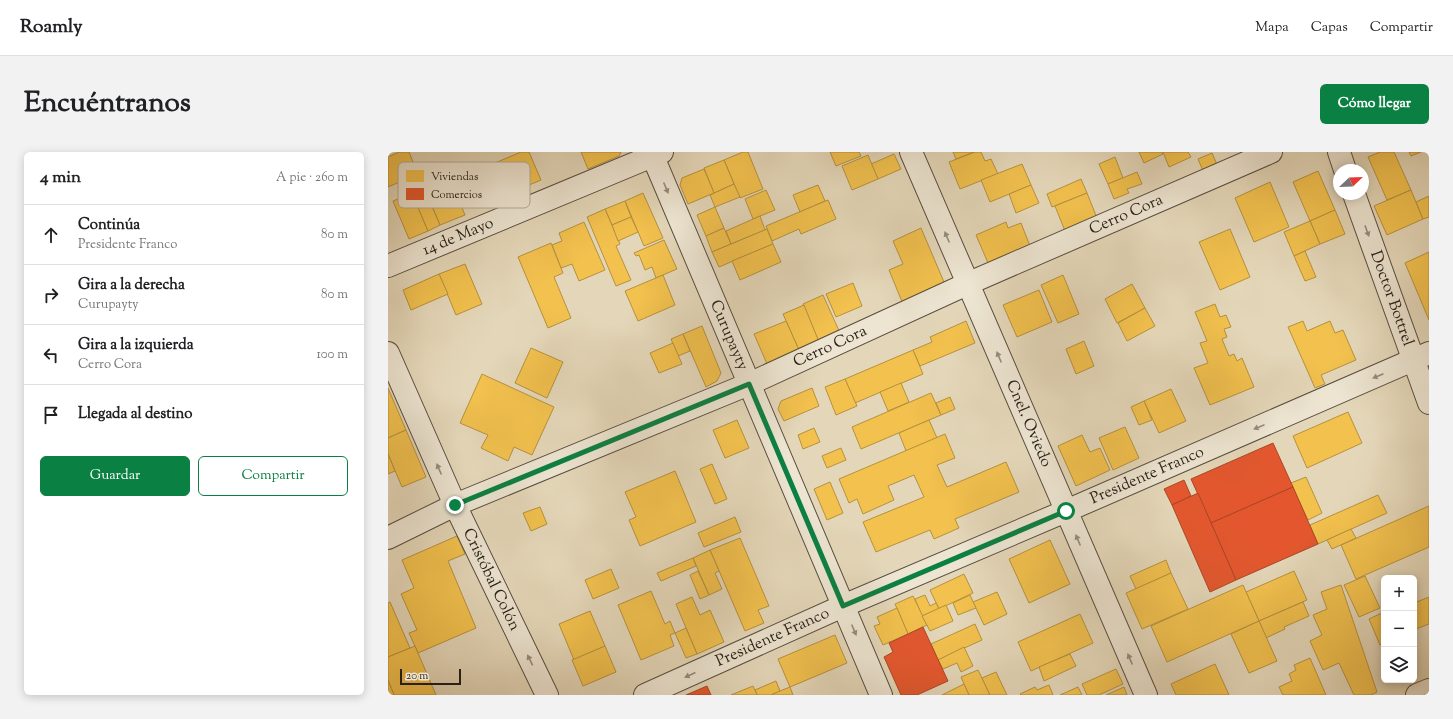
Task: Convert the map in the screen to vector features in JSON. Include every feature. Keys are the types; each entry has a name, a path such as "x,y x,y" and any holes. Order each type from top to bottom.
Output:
{"street":[{"name":"Cnel. Oviedo","path":"911,152 1146,695"},
{"name":"Cerro Cora","path":"388,538 455,505 749,384 967,284 1271,152"},
{"path":"1339,152 1343,164"},
{"name":"14 de Mayo","path":"530,206 655,153"},
{"name":"Curupayty","path":"655,153 749,384 881,695"},
{"name":"Doctor Bottrel","path":"1356,200 1421,357 1429,403"},
{"name":"14 de Mayo","path":"388,266 525,208"},
{"name":"Cristóbal Colón","path":"388,353 455,505 547,695"},
{"name":"Presidente Franco","path":"645,695 843,606 1421,357"},
{"path":"1417,695 1429,690"}],"building: Viviendas":[{"path":"399,152 409,152 413,162 398,162 398,183 388,187 388,157"},
{"path":"521,152 529,152 541,180 530,185 530,162 497,162"},
{"path":"581,152 621,152 619,156 588,169"},
{"path":"743,152 748,152 763,189 740,198 724,160"},
{"path":"830,152 859,152 861,156 836,166"},
{"path":"953,152 974,152 956,159"},
{"path":"975,152 981,152 985,161 991,159 998,174 960,189 949,162"},
{"path":"1139,152 1162,152 1163,154 1144,163"},
{"path":"1163,152 1188,152 1191,157 1169,167"},
{"path":"1380,152 1394,152 1411,190 1387,200 1368,157"},
{"path":"1409,152 1421,152 1411,156"},
{"path":"1212,153 1218,167 1204,173 1198,159"},
{"path":"894,154 901,169 878,179 871,164"},
{"path":"868,155 878,179 852,190 842,166"},
{"path":"1115,157 1123,178 1108,184 1099,164"},
{"path":"724,160 734,184 714,193 704,168"},
{"path":"1022,164 1031,185 990,202 981,180"},
{"path":"704,169 714,193 688,204 680,185 682,178"},
{"path":"1318,171 1335,210 1310,221 1293,182"},
{"path":"1137,172 1142,184 1127,189 1129,193 1114,199 1108,184"},
{"path":"1081,179 1087,193 1052,207 1047,194"},
{"path":"1270,182 1289,227 1254,242 1235,198"},
{"path":"734,184 740,197 715,207 710,195"},
{"path":"818,185 825,201 800,212 793,195"},
{"path":"1031,185 1039,203 1016,213 1009,194"},
{"path":"766,190 775,210 753,219 745,199"},
{"path":"1411,190 1423,219 1387,235 1374,206"},
{"path":"643,193 663,238 644,246 625,201"},
{"path":"1087,193 1099,223 1067,236 1055,206"},
{"path":"1429,196 1429,217 1423,219 1416,202"},
{"path":"398,199 398,208 418,208 428,231 409,239 393,201"},
{"path":"828,200 836,219 801,234 799,229 772,241 766,226"},
{"path":"625,201 631,217 612,225 605,209"},
{"path":"715,207 724,228 706,236 697,215"},
{"path":"418,208 433,208 440,225 428,231"},
{"path":"433,208 462,208 465,215 440,225"},
{"path":"605,209 620,244 616,246 631,280 616,286 587,217"},
{"path":"1335,210 1345,234 1320,244 1310,221"},
{"path":"760,216 765,230 731,244 726,231"},
{"path":"631,217 638,232 618,241 612,225"},
{"path":"1310,221 1320,244 1294,256 1284,232"},
{"path":"584,222 605,270 579,281 572,264 561,268 552,245 562,241 559,233"},
{"path":"1006,222 1008,228 1021,223 1030,246 988,263 976,235"},
{"path":"724,228 731,244 712,252 706,236"},
{"path":"921,228 944,282 941,288 903,304 889,270 903,264 893,241"},
{"path":"767,229 773,244 719,267 712,252"},
{"path":"1230,229 1250,277 1220,290 1199,242"},
{"path":"664,240 677,269 656,278 652,267 645,270 639,255 636,256 634,253"},
{"path":"551,243 563,273 554,277 571,318 548,328 518,257"},
{"path":"773,244 781,262 740,280 732,261"},
{"path":"1305,251 1316,277 1305,281 1294,256"},
{"path":"1429,252 1429,320 1405,263"},
{"path":"465,264 482,304 456,315 439,274"},
{"path":"439,274 448,294 411,310 403,290"},
{"path":"663,275 675,305 638,321 625,291"},
{"path":"1063,275 1079,314 1058,323 1041,285"},
{"path":"853,283 862,306 836,317 826,294"},
{"path":"1132,284 1145,308 1117,323 1105,299"},
{"path":"1039,290 1052,322 1017,337 1003,305"},
{"path":"823,295 840,333 819,342 803,304"},
{"path":"1215,304 1220,317 1226,315 1231,327 1224,329 1227,337 1222,339 1229,356 1234,354 1237,361 1242,358 1254,387 1210,405 1194,368 1208,363 1200,343 1207,341 1195,312"},
{"path":"804,305 819,342 799,350 783,314"},
{"path":"1145,308 1155,326 1127,341 1118,323"},
{"path":"786,321 799,350 767,364 754,334"},
{"path":"966,321 975,343 920,366 913,350 932,342 930,337"},
{"path":"1303,321 1307,331 1330,321 1335,333 1343,330 1356,360 1321,375 1325,384 1315,388 1288,327"},
{"path":"702,326 721,373 717,381 706,387 683,334"},
{"path":"683,334 690,351 678,356 671,339"},
{"path":"1084,341 1094,366 1076,374 1066,349"},
{"path":"673,343 682,364 659,373 650,353"},
{"path":"531,348 563,362 547,398 515,383"},
{"path":"913,350 923,374 855,403 845,379"},
{"path":"482,374 554,407 532,455 514,447 508,461 481,448 488,435 460,423"},
{"path":"845,379 857,406 836,415 825,387"},
{"path":"901,383 909,402 888,411 880,392"},
{"path":"388,388 406,430 388,438"},
{"path":"812,388 819,406 784,421 778,409 781,401"},
{"path":"1171,389 1186,421 1159,433 1144,401"},
{"path":"931,393 941,415 861,449 852,427"},
{"path":"950,397 955,409 941,415 936,403"},
{"path":"1144,401 1152,420 1139,425 1131,407"},
{"path":"1348,412 1362,443 1307,468 1293,436"},
{"path":"737,420 749,448 725,458 713,430"},
{"path":"929,420 937,438 906,451 899,433"},
{"path":"1125,427 1139,458 1113,470 1099,438"},
{"path":"814,428 820,442 803,449 798,435"},
{"path":"406,430 426,477 402,487 388,454 388,438"},
{"path":"945,434 955,458 937,465 947,487 1006,462 1019,492 955,519 959,528 934,539 930,530 876,552 863,522 924,497 914,475 888,486 894,500 863,514 857,499 849,503 839,479"},
{"path":"1082,435 1090,452 1100,448 1110,470 1076,486 1058,446"},
{"path":"841,448 846,460 827,468 822,456"},
{"path":"388,454 395,471 388,474"},
{"path":"712,464 727,499 715,504 700,469"},
{"path":"675,471 696,522 640,546 629,520 636,517 625,492"},
{"path":"1306,477 1322,513 1308,520 1291,483"},
{"path":"830,482 843,513 827,520 814,489"},
{"path":"1378,495 1387,513 1318,544 1310,525"},
{"path":"1429,506 1429,547 1356,579 1341,545"},
{"path":"540,507 547,524 531,531 523,513"},
{"path":"735,517 741,532 704,547 698,533"},
{"path":"1351,529 1356,538 1332,549 1327,540"},
{"path":"457,536 465,554 448,561 476,628 418,653 409,633 417,630 401,594 414,588 402,560"},
{"path":"740,538 769,606 758,610 764,623 745,631 710,550"},
{"path":"1050,540 1070,584 1029,603 1009,559"},
{"path":"710,550 719,571 715,573 722,589 709,595 693,558"},
{"path":"693,558 696,566 661,581 657,573"},
{"path":"1166,560 1171,573 1136,589 1130,576"},
{"path":"611,569 619,588 593,599 585,580"},
{"path":"698,571 709,595 700,599 690,575"},
{"path":"1294,571 1307,600 1259,621 1246,592"},
{"path":"1171,573 1188,609 1142,629 1126,593"},
{"path":"964,574 973,593 939,609 930,590"},
{"path":"1365,576 1380,608 1359,617 1344,585"},
{"path":"1243,585 1259,621 1167,662 1151,626"},
{"path":"1341,585 1377,692 1371,695 1354,695 1339,663 1323,670 1310,641 1322,635 1313,615 1327,609 1321,592"},
{"path":"651,591 665,624 670,621 675,633 670,635 674,646 641,660 618,605"},
{"path":"997,592 1007,614 984,625 973,602"},
{"path":"925,595 930,606 936,603 939,609 922,616 915,599"},
{"path":"970,595 976,608 958,615 953,603"},
{"path":"913,596 927,625 908,634 895,604"},
{"path":"692,597 700,615 710,610 724,642 697,654 676,604"},
{"path":"1429,597 1429,624 1417,629 1417,611 1417,602"},
{"path":"390,602 410,648 388,657 388,603"},
{"path":"1303,602 1309,616 1284,627 1285,629 1266,638 1259,621"},
{"path":"946,605 953,621 930,631 922,616"},
{"path":"897,608 908,634 883,645 874,626 880,624 877,617"},
{"path":"590,611 605,646 574,660 559,624"},
{"path":"1381,613 1381,645 1380,645 1369,619"},
{"path":"1080,614 1093,643 1031,671 1018,642"},
{"path":"1259,621 1277,661 1249,673 1231,634"},
{"path":"975,624 982,640 938,660 931,644"},
{"path":"686,628 697,654 686,658 675,633"},
{"path":"835,635 847,663 790,687 778,659"},
{"path":"415,646 436,695 394,695 388,680 388,657"},
{"path":"605,646 616,672 583,686 572,660"},
{"path":"964,647 973,666 961,672 957,663 943,669 938,660"},
{"path":"1070,654 1076,666 1044,681 1039,667"},
{"path":"1310,658 1326,695 1283,695 1279,687 1292,681 1289,674 1296,670 1294,665"},
{"path":"1215,664 1229,695 1176,695 1171,684"},
{"path":"1116,669 1123,684 1099,695 1087,695 1082,684"},
{"path":"978,670 990,695 969,695 961,677"},
{"path":"996,672 1007,695 990,695 982,678"},
{"path":"388,680 394,695 388,695"},
{"path":"776,681 780,691 771,695 757,695 755,690"},
{"path":"964,684 969,695 942,695"},
{"path":"1049,685 1053,695 1020,694 1035,687 1037,690"},
{"path":"753,686 757,695 731,695"},
{"path":"790,687 793,695 771,695 780,691"},
{"path":"1078,687 1082,695 1060,695"},
{"path":"1124,687 1127,695 1106,695"}],"building: Comercios":[{"path":"1273,443 1293,487 1211,523 1191,479"},
{"path":"1184,480 1191,496 1172,505 1164,489"},
{"path":"1293,487 1318,544 1236,580 1211,523"},
{"path":"1198,493 1236,580 1210,592 1172,505"},
{"path":"923,627 948,681 917,695 901,695 884,657 893,652 889,643"},
{"path":"707,686 711,695 686,695"}],"route":[{"path":"455,505 749,384 843,606 1066,511"}]}
